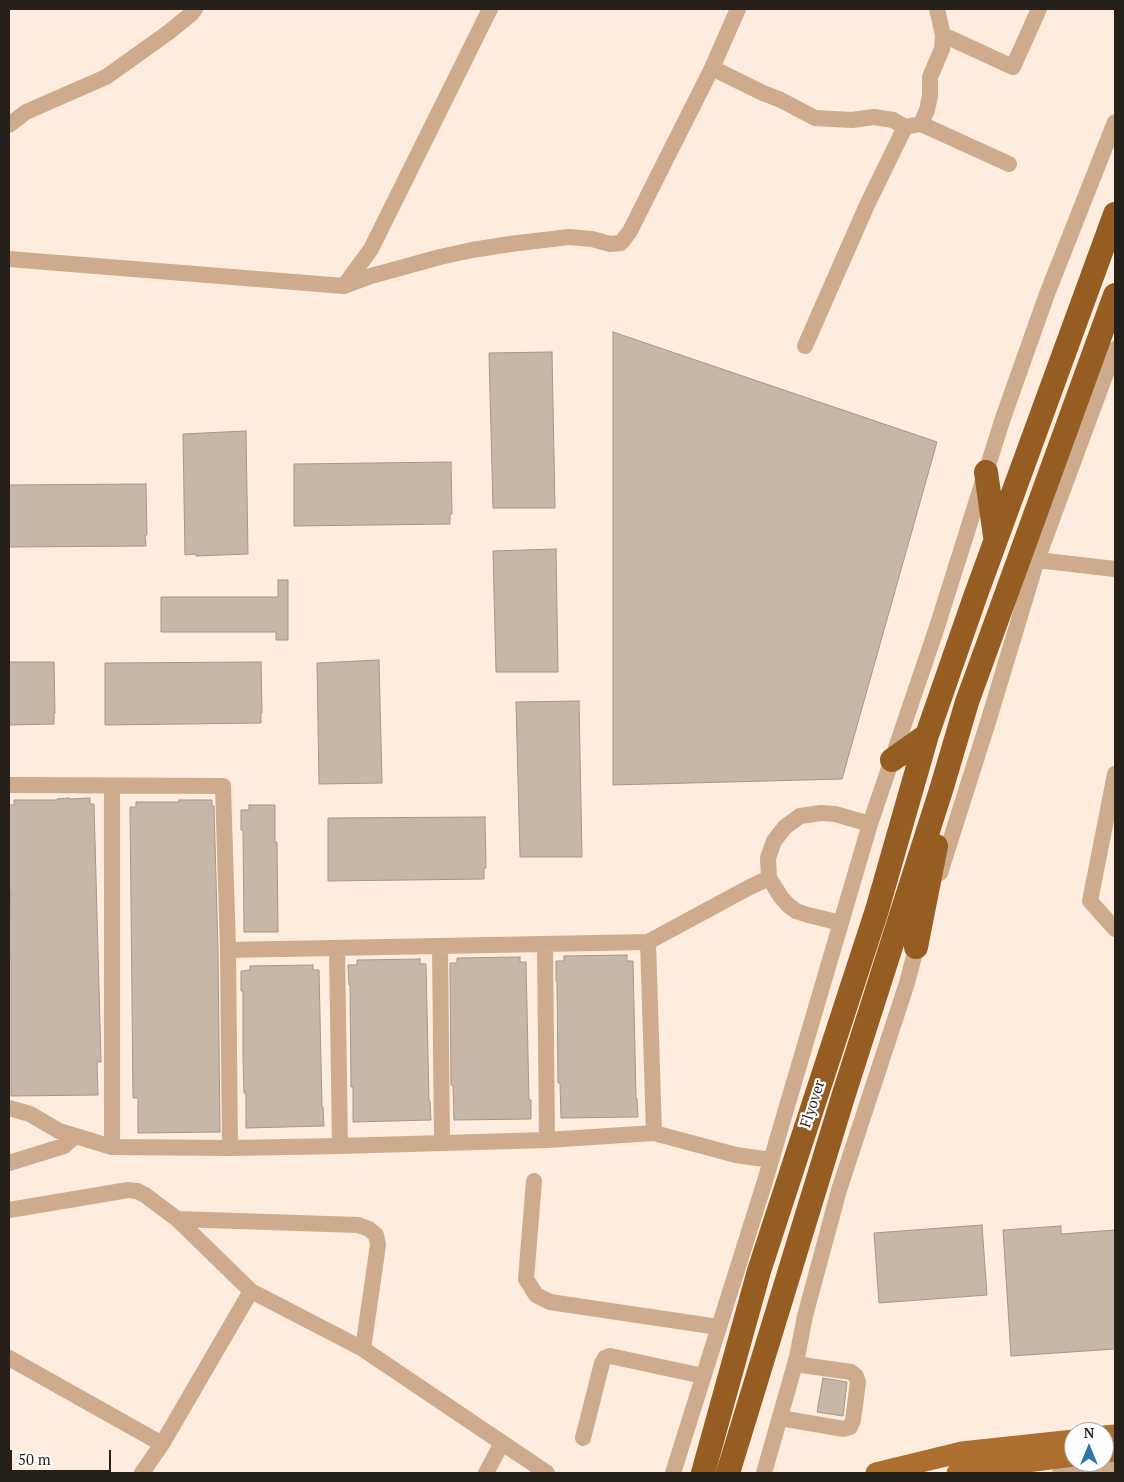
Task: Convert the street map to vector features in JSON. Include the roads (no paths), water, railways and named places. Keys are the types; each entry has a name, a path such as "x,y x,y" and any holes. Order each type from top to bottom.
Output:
{"highway":[{"name":"Flyover","path":"703,1473 758,1271 877,910 927,735 1115,214"},
{"name":"Flyover","path":"728,1473 970,693 1115,295"},
{"path":"986,472 996,540"},
{"path":"892,760 927,735"},
{"path":"916,946 944,808 942,787"}],"main road":[{"path":"876,1473 962,1452 1064,1441"},
{"path":"957,1473 979,1468 1064,1457"}],"street":[{"path":"9,125 26,112 106,77 169,32 195,9"},
{"path":"344,286 371,249 490,9"},
{"path":"9,259 344,286 378,274 440,257 510,244 569,237 592,239 610,244 621,243 630,231 712,68 738,9"},
{"path":"921,124 930,96 930,77 942,49 943,35 937,9"},
{"path":"943,35 1013,67 1039,9"},
{"path":"712,68 815,118 852,120 874,117 893,120 904,127 921,124 1009,164"},
{"path":"673,1473 771,1160 870,824 936,630 1003,418 1047,294 1115,122"},
{"path":"805,346 867,205 904,127"},
{"path":"764,1473 795,1364 805,1316 839,1190 907,983 916,946 991,712 1037,560 1115,349"},
{"path":"1037,560 1115,568"},
{"path":"1115,774 1090,901 1115,929"},
{"path":"9,785 223,786 228,950 230,1148"},
{"path":"112,786 112,1147"},
{"path":"841,923 796,911 788,905 770,878 768,858 774,841 785,827 800,816 821,813 835,814 870,824"},
{"path":"228,950 648,942 770,878"},
{"path":"648,942 654,1133"},
{"path":"545,944 547,1140"},
{"path":"440,946 442,1143"},
{"path":"337,949 340,1146"},
{"path":"9,1108 30,1114 59,1131 112,1147 230,1148 340,1146 547,1140 654,1133 736,1155 771,1160"},
{"path":"9,1162 64,1146 75,1136"},
{"path":"534,1181 526,1278 536,1295 550,1302 718,1327"},
{"path":"9,1210 128,1190 137,1191 177,1219 251,1291 363,1350 547,1473"},
{"path":"177,1219 358,1225 369,1229 376,1235 378,1245 363,1350"},
{"path":"142,1473 162,1444 251,1291"},
{"path":"583,1438 602,1363 605,1358 610,1356 703,1376"},
{"path":"9,1358 162,1444"},
{"path":"780,1418 844,1429 850,1427 853,1420 858,1382 856,1376 851,1372 795,1364"},
{"path":"486,1473 502,1443"},
{"path":"1060,1473 1115,1467"}]}
